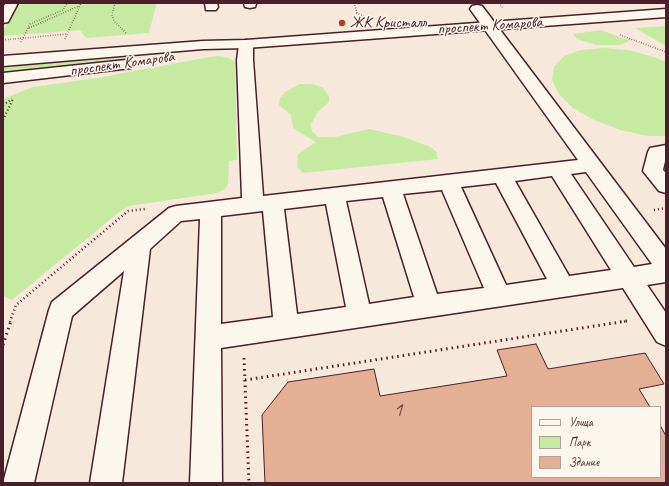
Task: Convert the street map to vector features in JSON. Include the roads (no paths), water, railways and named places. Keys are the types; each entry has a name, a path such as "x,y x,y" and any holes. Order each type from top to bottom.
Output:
{"main road":[{"path":"3,19 12,3"},
{"path":"477,9 666,266"},
{"name":"проспект Комарова","path":"3,61 204,45 244,44 490,27 666,13"},
{"path":"244,44 264,204 286,327"},
{"name":"проспект Комарова","path":"3,78 115,67 244,44"},
{"path":"8,95 55,74"},
{"path":"666,151 657,152 653,171 666,186"},
{"path":"18,483 61,310 176,214 592,165"},
{"path":"558,170 660,325"},
{"path":"502,176 563,287"},
{"path":"449,182 499,296"},
{"path":"391,189 430,306"},
{"path":"334,195 360,316"},
{"path":"206,483 211,210"},
{"path":"106,483 139,245"},
{"path":"209,338 666,272"}],"place":[{"name":"ЖК Кристалл","path":"342,23"}]}
